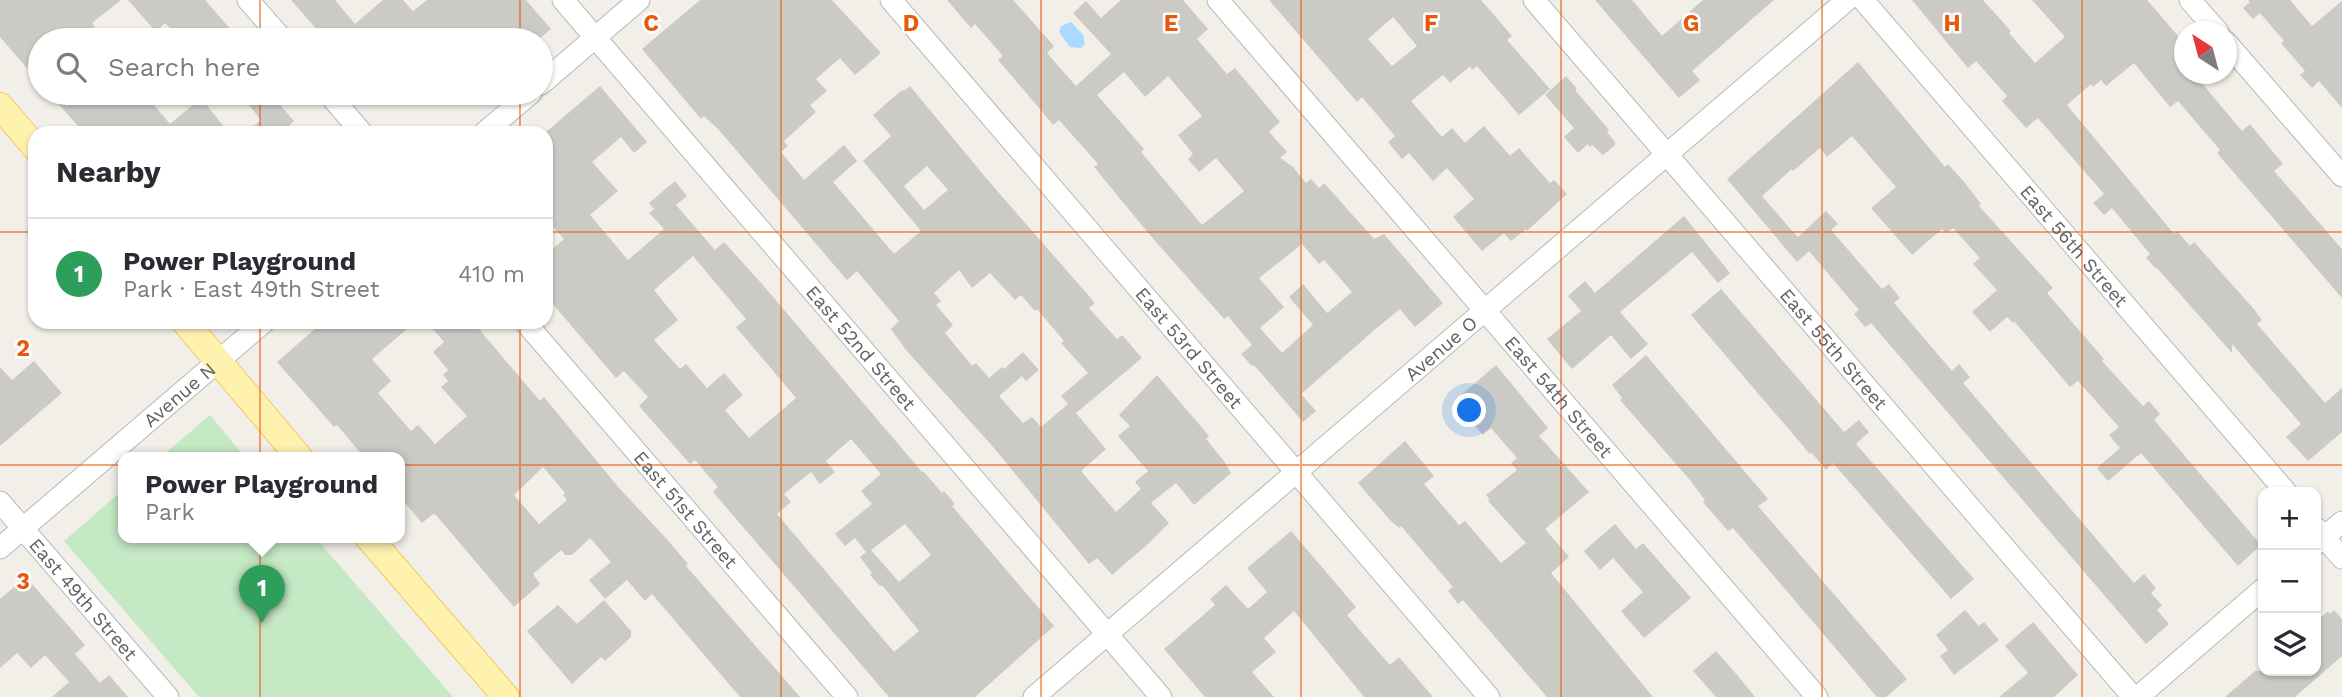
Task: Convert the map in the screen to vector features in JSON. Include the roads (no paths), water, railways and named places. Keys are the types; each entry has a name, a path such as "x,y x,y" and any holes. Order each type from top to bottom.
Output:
{"main road":[{"path":"0,106 28,139"},
{"path":"191,329 295,452"},
{"path":"373,543 506,697"}],"street":[{"path":"248,0 272,28"},
{"name":"East 52nd Street","path":"563,0 1161,697"},
{"path":"553,74 639,0"},
{"name":"East 53rd Street","path":"891,0 1489,697"},
{"name":"East 54th Street","path":"1218,0 1817,697"},
{"name":"East 55th Street","path":"1534,0 2135,697"},
{"name":"Avenue O","path":"1034,697 1847,0"},
{"name":"East 56th Street","path":"1863,0 2282,487"},
{"path":"2190,0 2208,21"},
{"path":"2237,54 2342,176"},
{"path":"338,105 356,126"},
{"path":"492,126 517,105"},
{"name":"Avenue N","path":"0,548 256,329"},
{"name":"East 51st Street","path":"531,329 847,697"},
{"name":"East 49th Street","path":"0,502 168,697"},
{"path":"2321,535 2342,522"},
{"path":"2321,538 2342,558"},
{"path":"2135,697 2258,593"}],"water":[{"path":"1071,22 1083,35 1085,44 1081,48 1070,47 1059,32 1061,26"}],"place":[{"name":"Power Playground","path":"262,623"}]}
